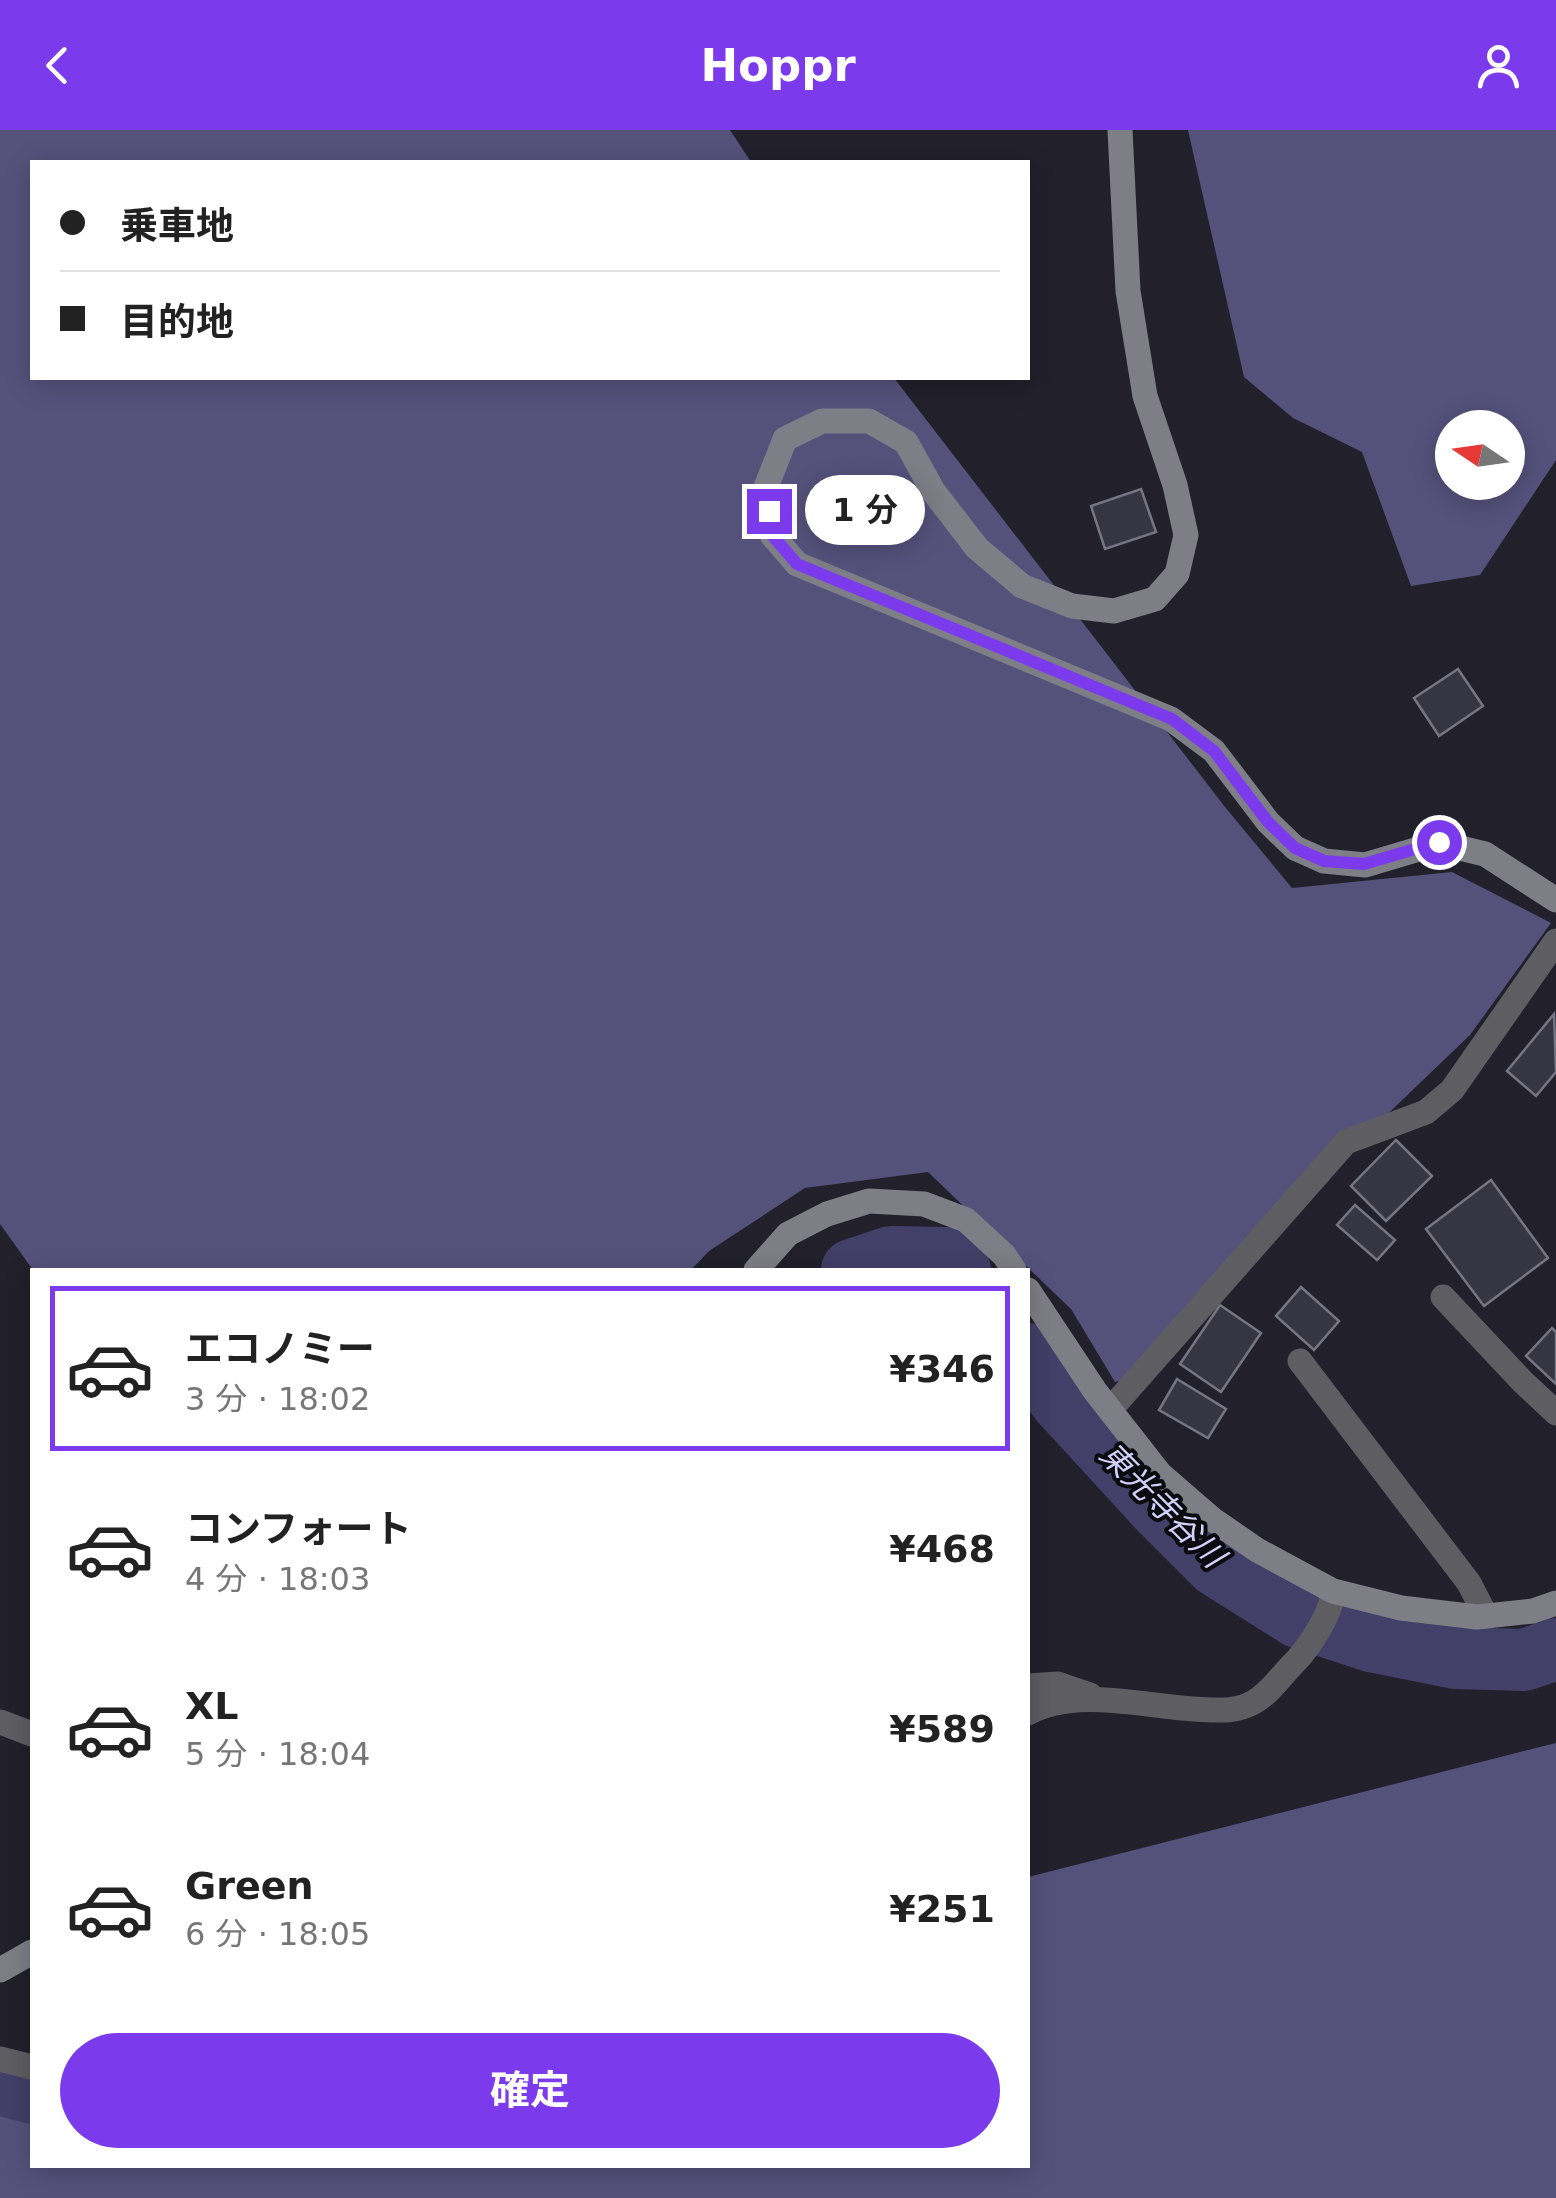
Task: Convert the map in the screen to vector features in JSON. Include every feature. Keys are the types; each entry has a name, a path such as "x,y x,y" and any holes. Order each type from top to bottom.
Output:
{"street":[{"path":"1120,130 1128,291 1145,396 1175,485 1186,535 1177,574 1154,600 1114,612 1072,606 1022,586 977,548 934,492 906,442 868,421 822,420 785,439 766,487 772,535 797,564 1172,719 1214,751 1268,822 1295,848 1324,861 1364,864 1439,842 1485,854 1556,900"},
{"path":"1110,1410 1346,1142 1426,1112 1452,1090 1556,941"},
{"path":"758,1268 788,1234 827,1214 869,1201 924,1204 966,1220 1013,1268"},
{"path":"1030,1293 1110,1410 1160,1474 1212,1519 1332,1598 1477,1617 1532,1611 1556,1603"},
{"path":"1443,1297 1556,1413"},
{"path":"1300,1361 1469,1583 1486,1616"},
{"path":"1030,1686 1058,1684 1100,1698 1228,1711 1256,1701 1301,1656 1332,1598"},
{"path":"1030,1713 1046,1704 1100,1698"},
{"path":"0,1722 30,1733"},
{"path":"0,1970 30,1953"},
{"path":"0,2059 30,2066"}],"shaded area":[{"path":"0,130 730,130 750,160 30,160 30,380 896,380 1292,888 1452,872 1551,923 1470,1035 1277,1220 1148,1376 1115,1382 1071,1309 928,1172 805,1188 709,1251 693,1268 32,1268 0,1224"},
{"path":"1188,130 1556,130 1556,460 1480,575 1411,586 1362,452 1293,418 1244,377"},
{"path":"1556,1743 1556,2198 0,2198 0,2081 30,2088 30,2168 1030,2168 1030,1876"}],"building":[{"path":"1141,489 1156,532 1105,549 1091,506"},
{"path":"1458,669 1483,706 1439,736 1414,698"},
{"path":"1554,1014 1556,1072 1536,1096 1507,1071"},
{"path":"1396,1140 1432,1176 1386,1221 1351,1186"},
{"path":"1491,1180 1548,1258 1484,1306 1426,1229"},
{"path":"1355,1205 1395,1240 1377,1260 1337,1225"},
{"path":"1301,1287 1339,1321 1314,1350 1276,1316"},
{"path":"1220,1305 1261,1333 1221,1392 1180,1364"},
{"path":"1552,1328 1556,1332 1556,1384 1526,1356"},
{"path":"1177,1379 1226,1409 1208,1438 1159,1410"}],"waterway":[{"name":"東光寺谷川","path":"858,1268 891,1257 947,1258 958,1268"},
{"name":"東光寺谷川","path":"1030,1357 1059,1399 1217,1566 1298,1617 1371,1641 1456,1658 1524,1660 1556,1649"},
{"name":"東光寺谷川","path":"0,2084 30,2092"}],"route":[{"path":"769,511 772,535 797,564 1172,719 1214,751 1268,822 1295,848 1324,861 1364,864 1439,842"}]}
